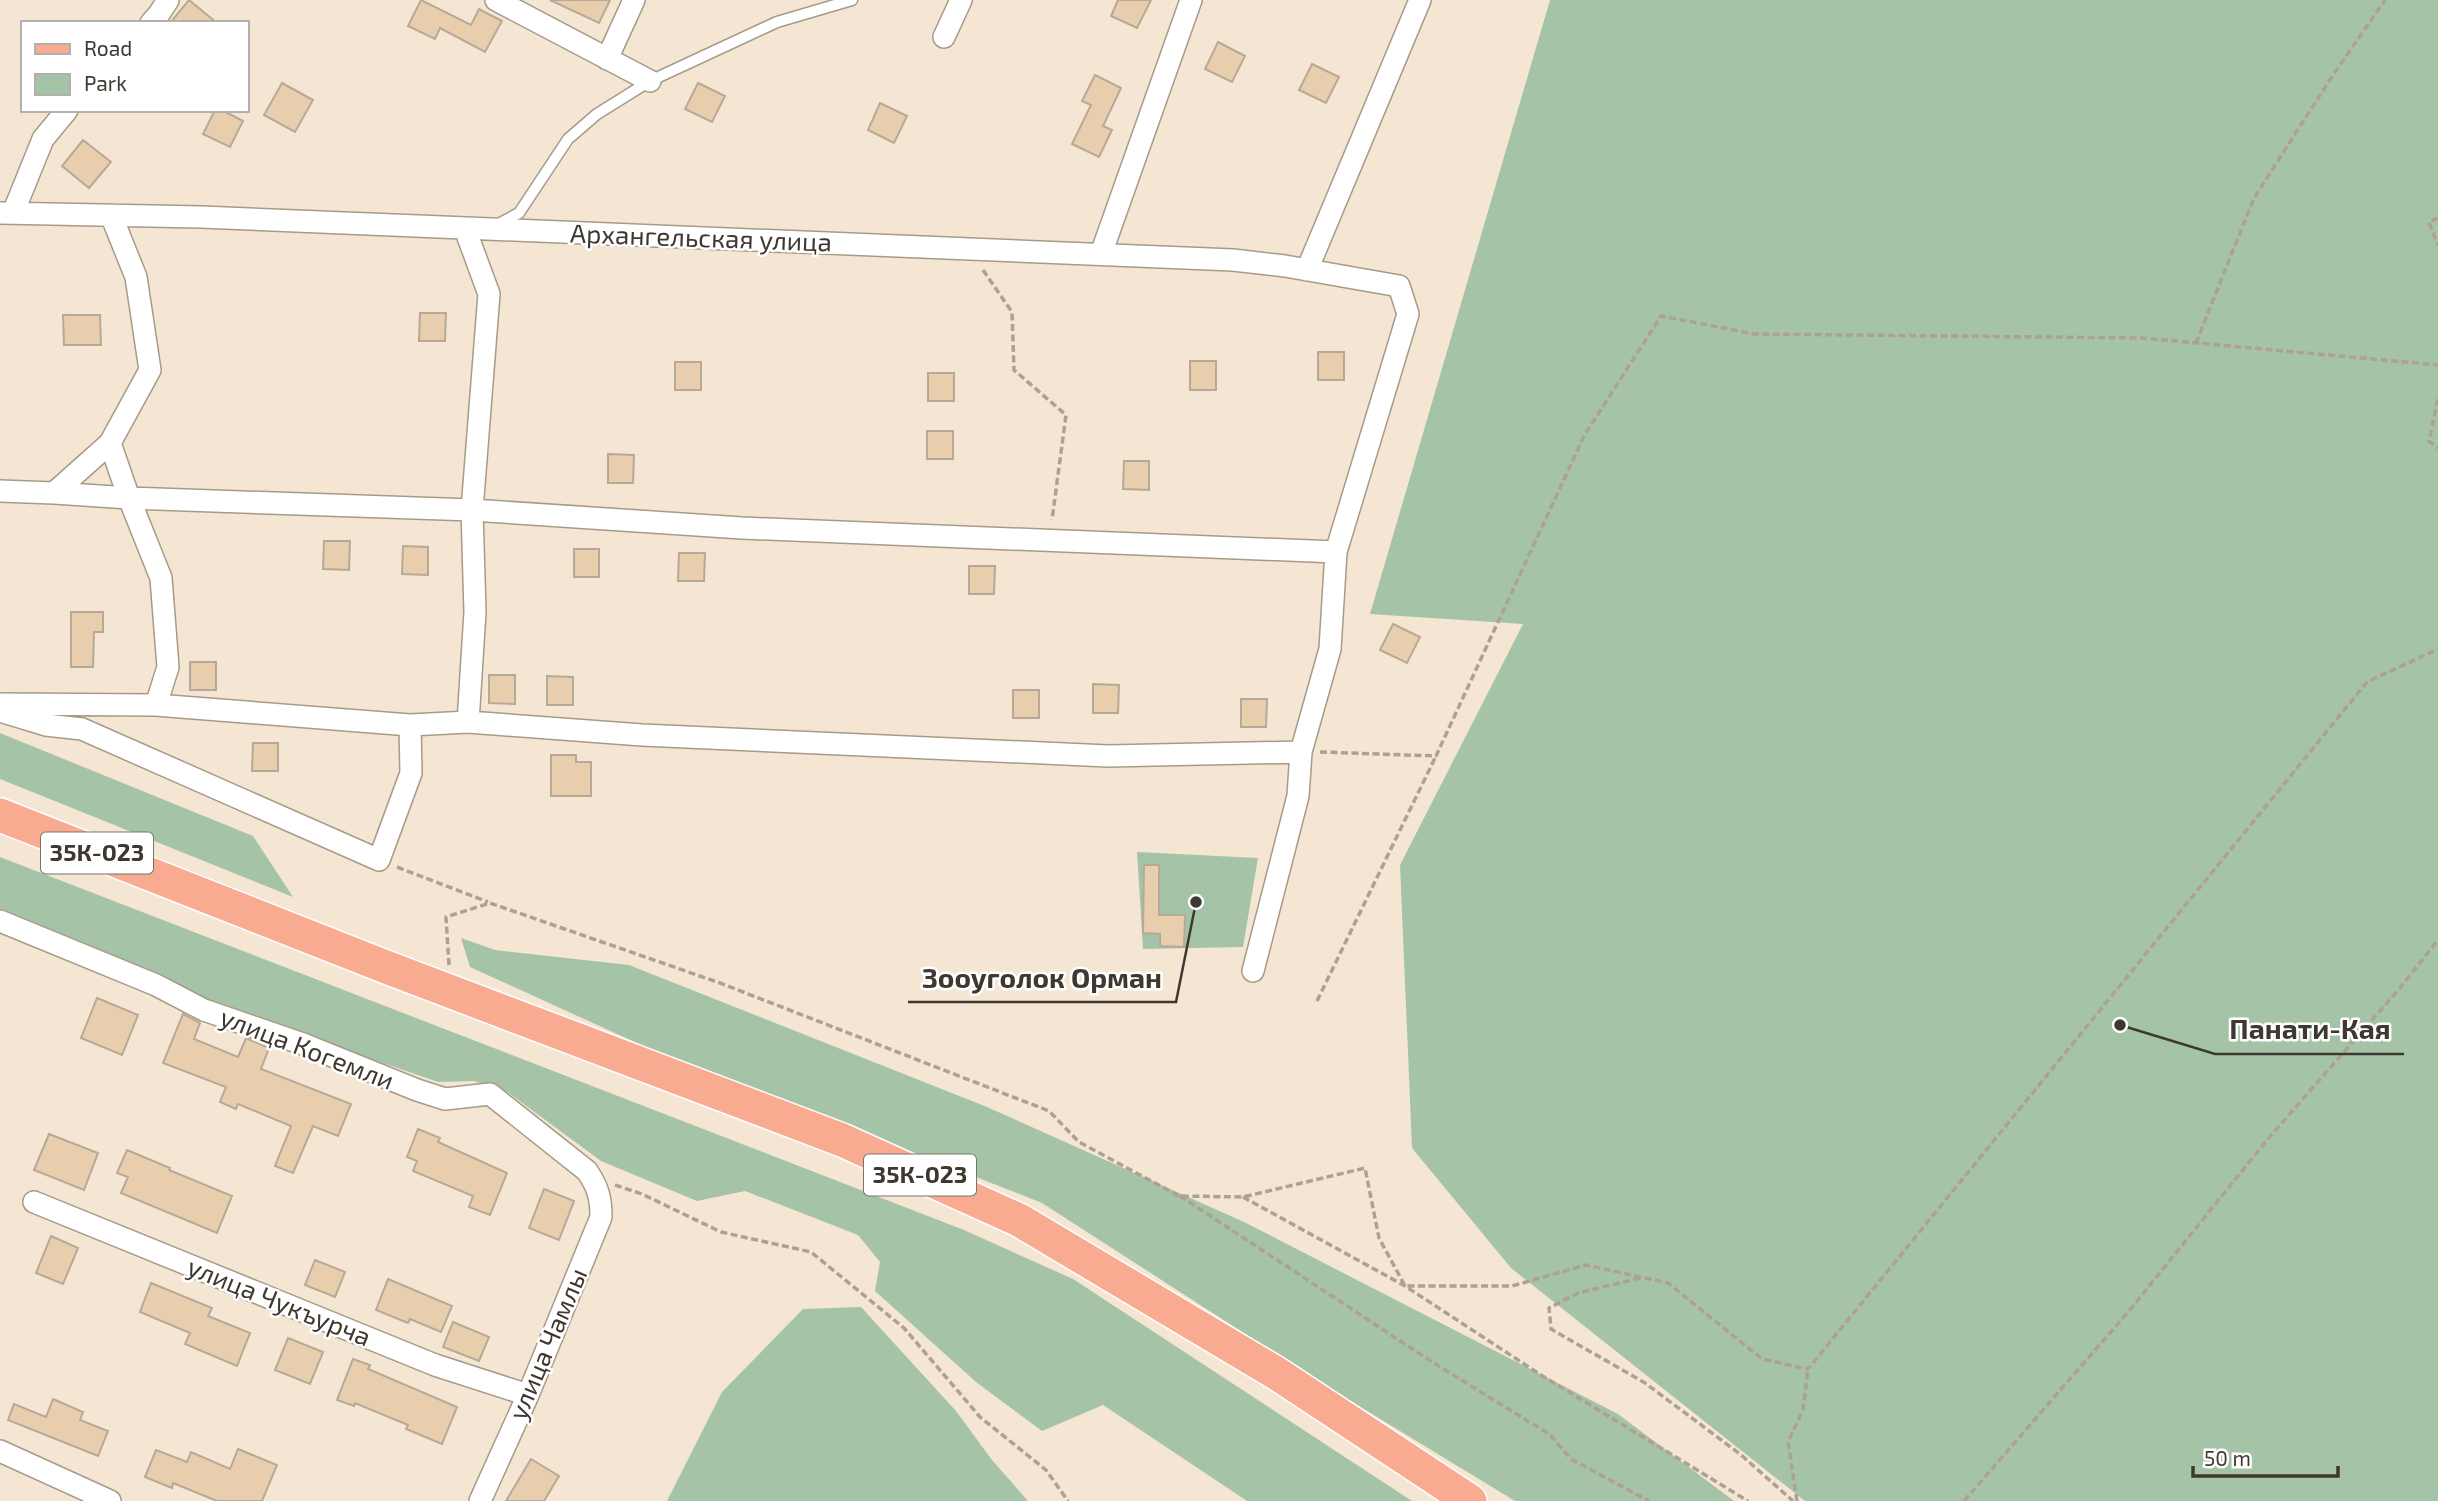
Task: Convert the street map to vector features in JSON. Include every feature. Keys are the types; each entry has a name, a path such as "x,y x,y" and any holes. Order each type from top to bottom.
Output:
{"main road":[{"name":"35К-023","path":"0,816 386,967 842,1140 1018,1220 1276,1373 1470,1501"}],"street":[{"path":"152,21 168,0"},
{"path":"496,0 650,81"},
{"path":"607,58 634,0"},
{"path":"944,37 961,0"},
{"path":"1101,254 1191,0"},
{"path":"1307,270 1420,0"},
{"path":"6,213 43,139 65,112"},
{"name":"Архангельская улица","path":"6,213 1233,260 1399,286 1408,314 1336,552"},
{"path":"54,493 110,443 150,370 136,277 111,215"},
{"path":"465,229 489,295 471,510 475,612 468,722"},
{"path":"110,443 161,578 168,667 156,705"},
{"path":"0,491 471,510 742,528 1336,552 1330,649 1301,752 1298,796 1252,971"},
{"path":"0,704 156,705 410,725 468,722 642,735 1108,756 1301,752"},
{"path":"0,711 46,725 82,729 379,860 411,773 410,725"},
{"name":"улица Когемли","path":"0,921 156,985 204,1010 303,1044 417,1090 444,1099 490,1094 587,1171 596,1185"},
{"name":"улица Чамлы","path":"480,1501 528,1395 601,1217 601,1200 596,1185"},
{"name":"улица Чукъурча","path":"34,1202 435,1365 528,1395"},
{"path":"0,1451 110,1501"}],"lane":[{"path":"487,230 519,213 568,139 597,114 650,81 777,22 852,0"}],"path":[{"path":"2196,343 2254,198 2385,0"},
{"path":"2438,218 2429,222 2438,246"},
{"path":"968,248 1012,312 1014,370 1066,415 1049,541"},
{"path":"1317,1001 1436,756 1584,436 1661,316 1754,334 2142,338 2438,365"},
{"path":"2438,399 2429,441 2438,448"},
{"path":"1795,1501 1788,1442 1803,1410 1808,1369 2367,682 2438,649"},
{"path":"1301,752 1436,756"},
{"path":"379,860 490,903 720,983 1049,1111 1079,1142 1180,1196 1429,1360 1549,1434 1571,1459 1650,1501"},
{"path":"445,988 450,972 446,917 490,903"},
{"path":"1964,1501 2129,1311 2267,1140 2400,988 2438,940"},
{"path":"1180,1196 1243,1197 1365,1168 1379,1238 1405,1286"},
{"path":"596,1185 620,1185 721,1232 811,1252 904,1328 980,1417 1046,1470 1068,1501"},
{"path":"1243,1197 1405,1286 1541,1375 1748,1501"},
{"path":"1405,1286 1512,1286 1586,1265 1668,1283 1762,1359 1808,1369"},
{"path":"1643,1277 1578,1293 1549,1308 1551,1329 1645,1383 1740,1454 1795,1501"}],"green space":[{"path":"1550,0 2438,0 2438,1501 1805,1501 1511,1268 1412,1148 1400,865 1523,624 1370,614"},
{"path":"0,733 253,836 293,897 0,779"},
{"path":"1137,852 1258,858 1243,947 1143,949"},
{"path":"0,857 964,1230 1073,1279 1412,1501 1247,1501 1103,1405 1042,1431 976,1382 875,1291 880,1262 858,1235 745,1191 697,1201 601,1161 506,1091 474,1081 438,1082 206,1002 0,911"},
{"path":"461,938 495,950 629,965 987,1107 1244,1222 1618,1414 1734,1501 1515,1501 1326,1386 1042,1203 650,1049 470,967"},
{"path":"861,1307 956,1411 992,1460 1028,1501 667,1501 722,1392 803,1309"}],"building":[{"path":"189,0 215,21 172,21"},
{"path":"421,0 471,25 479,9 502,21 485,52 440,28 435,39 408,26"},
{"path":"550,0 610,0 599,23"},
{"path":"1118,0 1151,0 1137,28 1111,16"},
{"path":"1218,42 1245,56 1232,82 1205,69"},
{"path":"1312,64 1339,77 1326,103 1299,90"},
{"path":"1095,75 1121,88 1103,126 1112,130 1099,157 1072,144 1091,105 1082,101"},
{"path":"282,83 313,100 295,132 264,115"},
{"path":"698,83 725,96 712,122 685,109"},
{"path":"880,103 907,116 894,143 868,130"},
{"path":"214,112 226,112 243,121 230,147 203,134"},
{"path":"83,140 111,162 89,188 62,166"},
{"path":"420,313 446,313 445,341 419,341"},
{"path":"63,315 100,315 101,345 64,345"},
{"path":"1318,352 1344,352 1344,380 1318,380"},
{"path":"1190,361 1216,361 1216,390 1190,390"},
{"path":"675,362 701,362 701,390 675,390"},
{"path":"928,373 954,373 954,401 928,401"},
{"path":"927,431 953,431 953,459 927,459"},
{"path":"608,454 634,455 633,483 608,483"},
{"path":"1124,461 1149,461 1149,490 1123,489"},
{"path":"324,541 350,541 349,570 323,569"},
{"path":"403,546 428,547 428,575 402,574"},
{"path":"574,549 599,549 599,577 574,577"},
{"path":"679,553 705,553 704,581 678,581"},
{"path":"969,566 995,566 994,594 969,594"},
{"path":"71,612 103,612 103,632 94,632 93,667 71,667"},
{"path":"1393,624 1420,637 1407,663 1380,650"},
{"path":"190,662 216,662 216,690 190,690"},
{"path":"489,675 515,675 515,704 489,703"},
{"path":"547,676 573,677 573,705 547,705"},
{"path":"1093,684 1119,685 1118,713 1093,713"},
{"path":"1013,690 1039,690 1039,718 1013,718"},
{"path":"1241,699 1267,699 1266,727 1241,727"},
{"path":"253,743 278,743 278,771 252,771"},
{"path":"551,755 576,755 576,762 591,762 591,796 551,796"},
{"path":"1144,865 1159,865 1159,915 1185,915 1184,947 1160,946 1160,934 1143,933"},
{"path":"97,998 138,1015 122,1055 81,1038"},
{"path":"183,1014 200,1023 194,1039 238,1057 246,1038 269,1048 261,1069 351,1104 338,1136 313,1126 293,1173 275,1166 291,1126 238,1104 236,1109 220,1102 226,1087 163,1063"},
{"path":"418,1129 440,1138 438,1142 507,1173 490,1215 469,1207 473,1196 413,1171 417,1161 407,1157"},
{"path":"49,1134 98,1153 84,1190 34,1170"},
{"path":"127,1150 232,1196 217,1233 121,1193 128,1177 117,1173"},
{"path":"544,1189 574,1201 559,1240 529,1228"},
{"path":"51,1236 78,1248 63,1284 36,1273"},
{"path":"315,1260 345,1272 335,1297 305,1285"},
{"path":"388,1279 452,1306 441,1332 410,1319 408,1323 376,1310"},
{"path":"151,1283 212,1308 208,1316 250,1333 237,1366 185,1344 190,1333 140,1312"},
{"path":"453,1322 489,1337 479,1361 443,1347"},
{"path":"288,1338 323,1352 310,1384 275,1370"},
{"path":"353,1359 370,1365 368,1369 457,1407 442,1444 406,1429 408,1425 355,1403 354,1406 337,1400"},
{"path":"53,1399 83,1412 80,1420 108,1431 98,1456 8,1420 14,1404 46,1417"},
{"path":"238,1449 277,1465 262,1501 217,1501 173,1483 172,1488 145,1477 156,1450 187,1462 191,1452 230,1469"},
{"path":"531,1459 559,1476 544,1501 506,1501"}],"place":[{"name":"Зооуголок Орман","path":"1196,902"},
{"name":"Панати-Кая","path":"2120,1025"}]}
